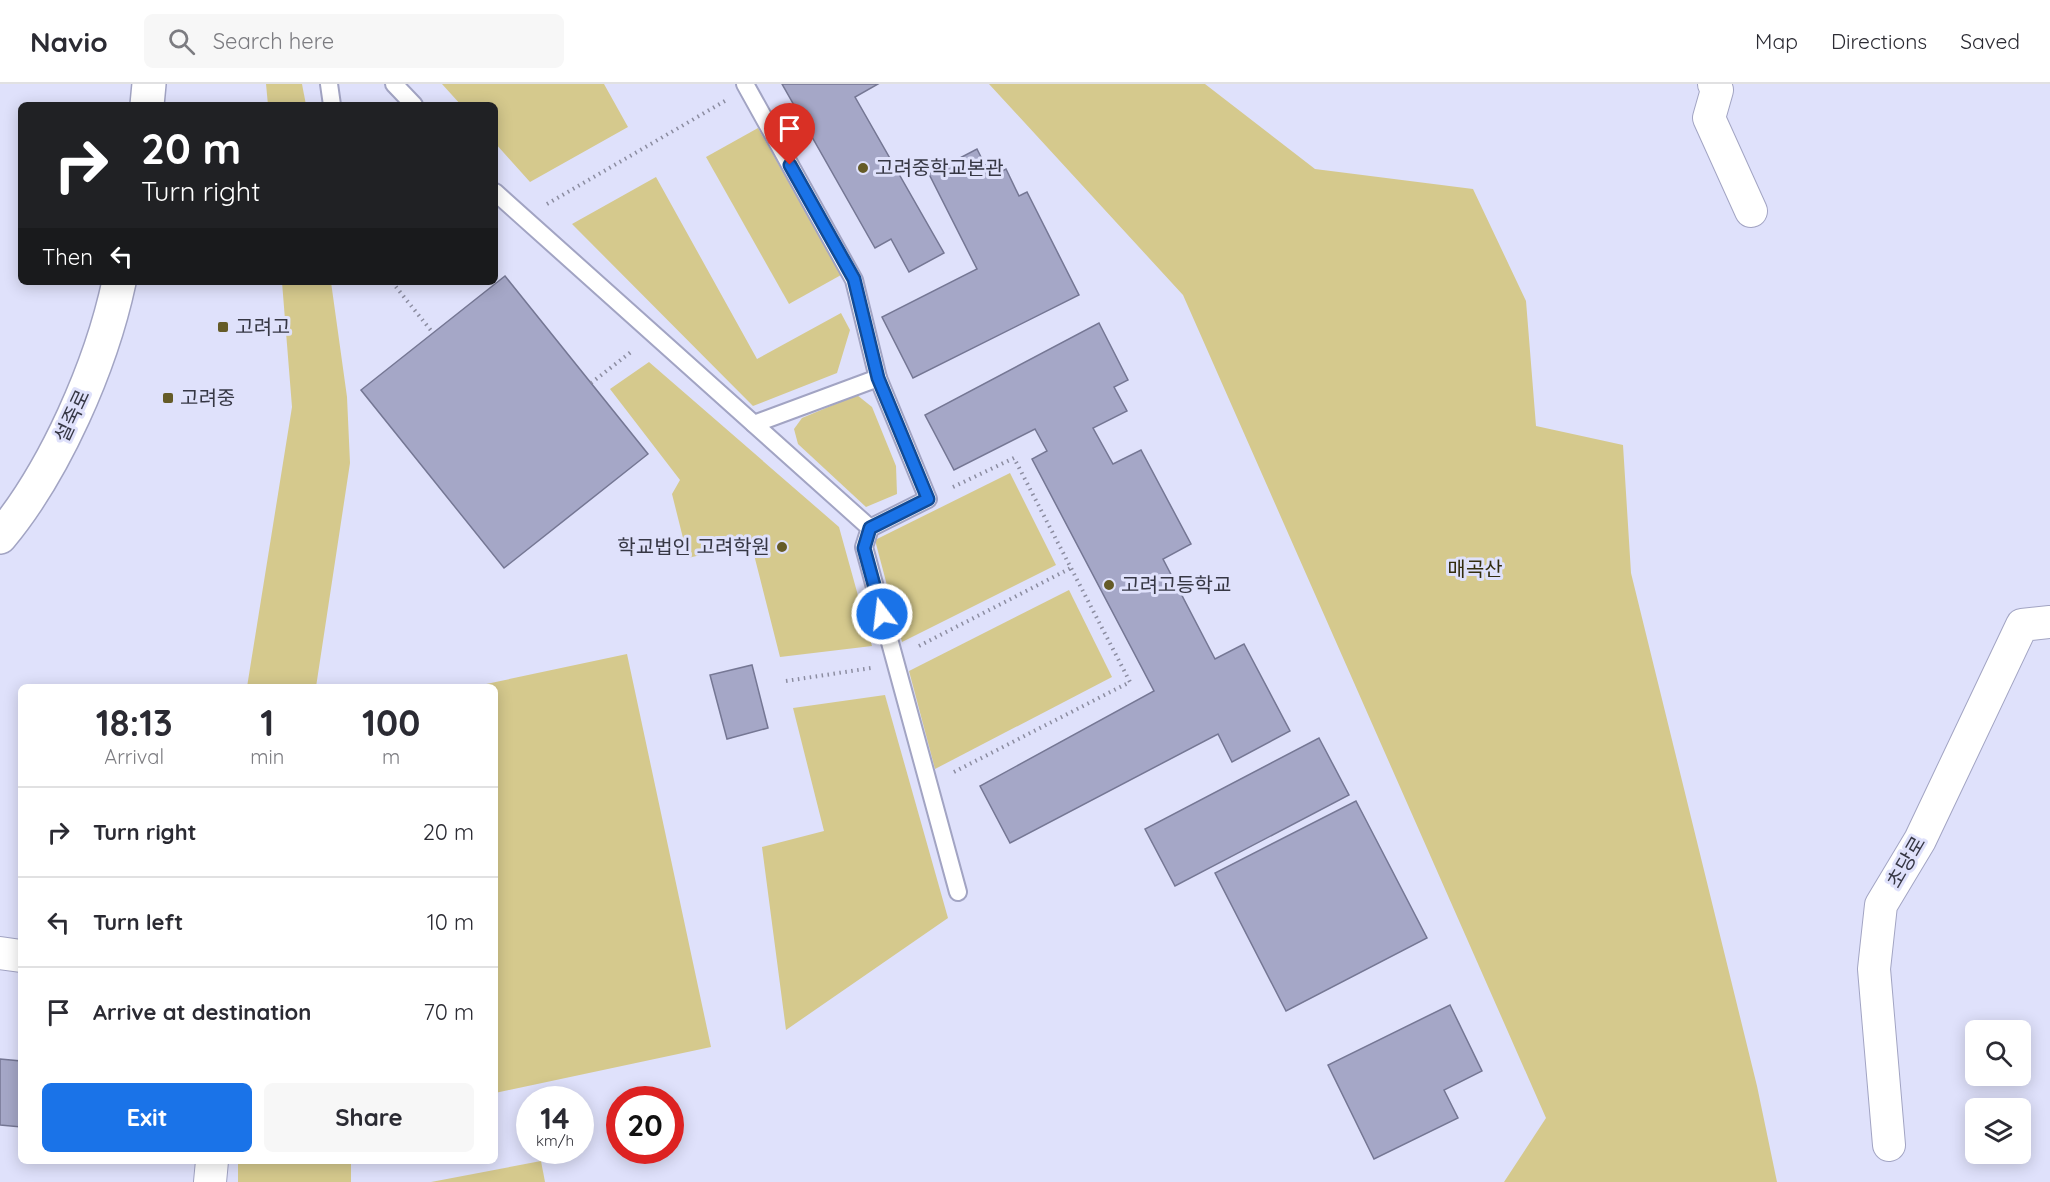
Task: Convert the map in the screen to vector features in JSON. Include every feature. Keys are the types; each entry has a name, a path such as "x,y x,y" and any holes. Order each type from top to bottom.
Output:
{"main road":[{"path":"147,102 149,84"},
{"name":"설죽로","path":"0,537 14,521 45,473 82,395 113,309 118,285"}],"street":[{"path":"1714,84 1717,90 1709,118 1751,211"},
{"name":"초당로","path":"1889,1145 1874,969 1881,905 1920,840 2022,625 2050,622"},
{"path":"0,952 18,955"},
{"path":"210,1182 212,1164"}],"lane":[{"path":"329,84 332,102"},
{"path":"394,84 411,102"},
{"path":"746,86 854,279 878,378 928,499 870,528 864,548 958,892"},
{"path":"498,195 870,528"},
{"path":"754,424 878,378"}],"path":[{"path":"523,218 746,86"},
{"path":"394,285 433,333"},
{"path":"591,383 653,334"},
{"path":"928,499 1014,458 1130,682 929,785"},
{"path":"786,681 895,662 1071,568"}],"green space":[{"path":"266,84 302,84 305,102 268,102"},
{"path":"442,84 604,84 628,127 530,182 498,146 498,102 458,102"},
{"name":"매곡산","path":"989,84 1205,84 1315,169 1473,189 1526,301 1536,426 1623,445 1631,573 1757,1086 1777,1182 1504,1182 1546,1118 1183,295"},
{"path":"758,128 841,275 789,304 706,157"},
{"path":"656,177 757,359 841,313 850,330 837,373 753,406 572,224"},
{"path":"282,285 331,285 347,397 350,463 316,684 247,684 292,407"},
{"path":"649,362 839,527 872,646 780,657 751,543 688,558 672,494 680,480 610,389"},
{"path":"857,395 872,407 896,466 897,494 866,507 798,444 794,429 802,418"},
{"path":"1010,473 1056,565 902,642 875,540"},
{"path":"1069,590 1112,677 935,769 909,671"},
{"path":"627,654 711,1047 528,1086 516,1086 516,1089 498,1092 498,684 486,684"},
{"path":"885,695 948,918 786,1030 762,847 824,831 793,708"},
{"path":"238,1164 351,1164 351,1182 238,1182"},
{"path":"525,1164 542,1164 545,1182 431,1182"}],"building":[{"name":"고려중학교본관","path":"782,84 878,84 855,97 944,253 909,272 891,239 875,248"},
{"path":"977,149 991,177 1006,169 1019,196 1027,192 1079,295 913,378 882,317 977,269 929,174"},
{"path":"505,276 648,454 504,568 361,390 494,285 498,285 498,282"},
{"path":"1099,323 1128,380 1114,387 1127,411 1093,428 1113,464 1141,450 1191,544 1163,559 1215,659 1244,644 1290,731 1232,762 1218,734 1010,843 980,786 1154,691 1032,459 1047,451 1035,429 954,470 925,415"},
{"path":"752,665 768,728 727,739 710,675"},
{"path":"1319,738 1349,795 1175,886 1145,829"},
{"path":"1356,801 1427,938 1286,1011 1215,873"},
{"path":"1450,1005 1482,1071 1444,1090 1458,1118 1374,1159 1328,1065"},
{"path":"0,1059 18,1061 18,1127 0,1125"}],"place":[{"name":"고려중학교본관","path":"863,168"},
{"name":"고려고","path":"223,327"},
{"name":"고려중","path":"168,398"},
{"name":"학교법인 고려학원","path":"782,547"},
{"name":"고려고등학교","path":"1109,585"}],"route":[{"path":"790,165 854,279 878,378 928,499 870,528 864,548 882,614"}]}
